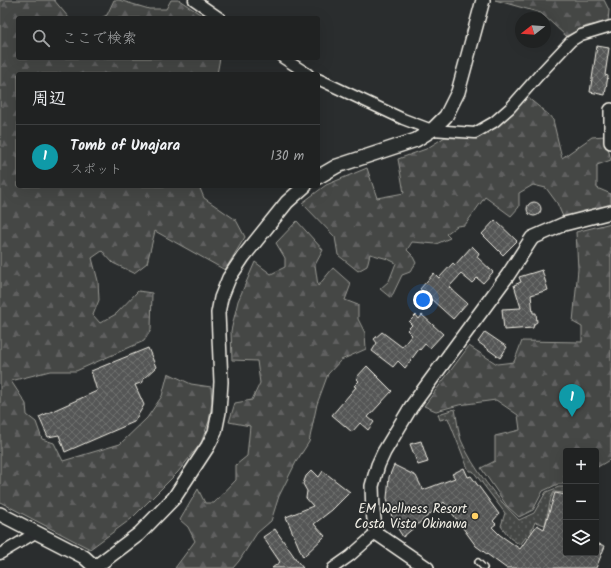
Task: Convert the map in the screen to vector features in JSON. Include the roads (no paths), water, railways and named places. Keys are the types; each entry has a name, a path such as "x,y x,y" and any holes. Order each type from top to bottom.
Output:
{"street":[{"path":"194,0 217,16"},
{"path":"320,176 336,166 416,140 432,130 446,116 458,92 483,0"},
{"path":"320,80 403,119 432,130 475,132 494,122 510,108 572,40 581,35 611,26"},
{"path":"286,60 305,72"},
{"path":"611,110 611,142"},
{"path":"0,514 84,557 94,568 139,534 174,498 208,446 215,432 219,412 221,382 218,313 221,298 229,278 243,257 287,202 303,188"},
{"path":"376,533 372,486 378,465 384,452 411,407 508,275 532,238 564,224 611,212"},
{"path":"0,554 37,532"},
{"path":"333,568 350,556 376,533"},
{"path":"376,533 427,568"}],"lane":[{"path":"478,562 484,568"}],"place":[{"name":"Tomb of Unajara","path":"572,417"},
{"name":"EM Wellness Resort Costa Vista Okinawa","path":"475,516"}]}
